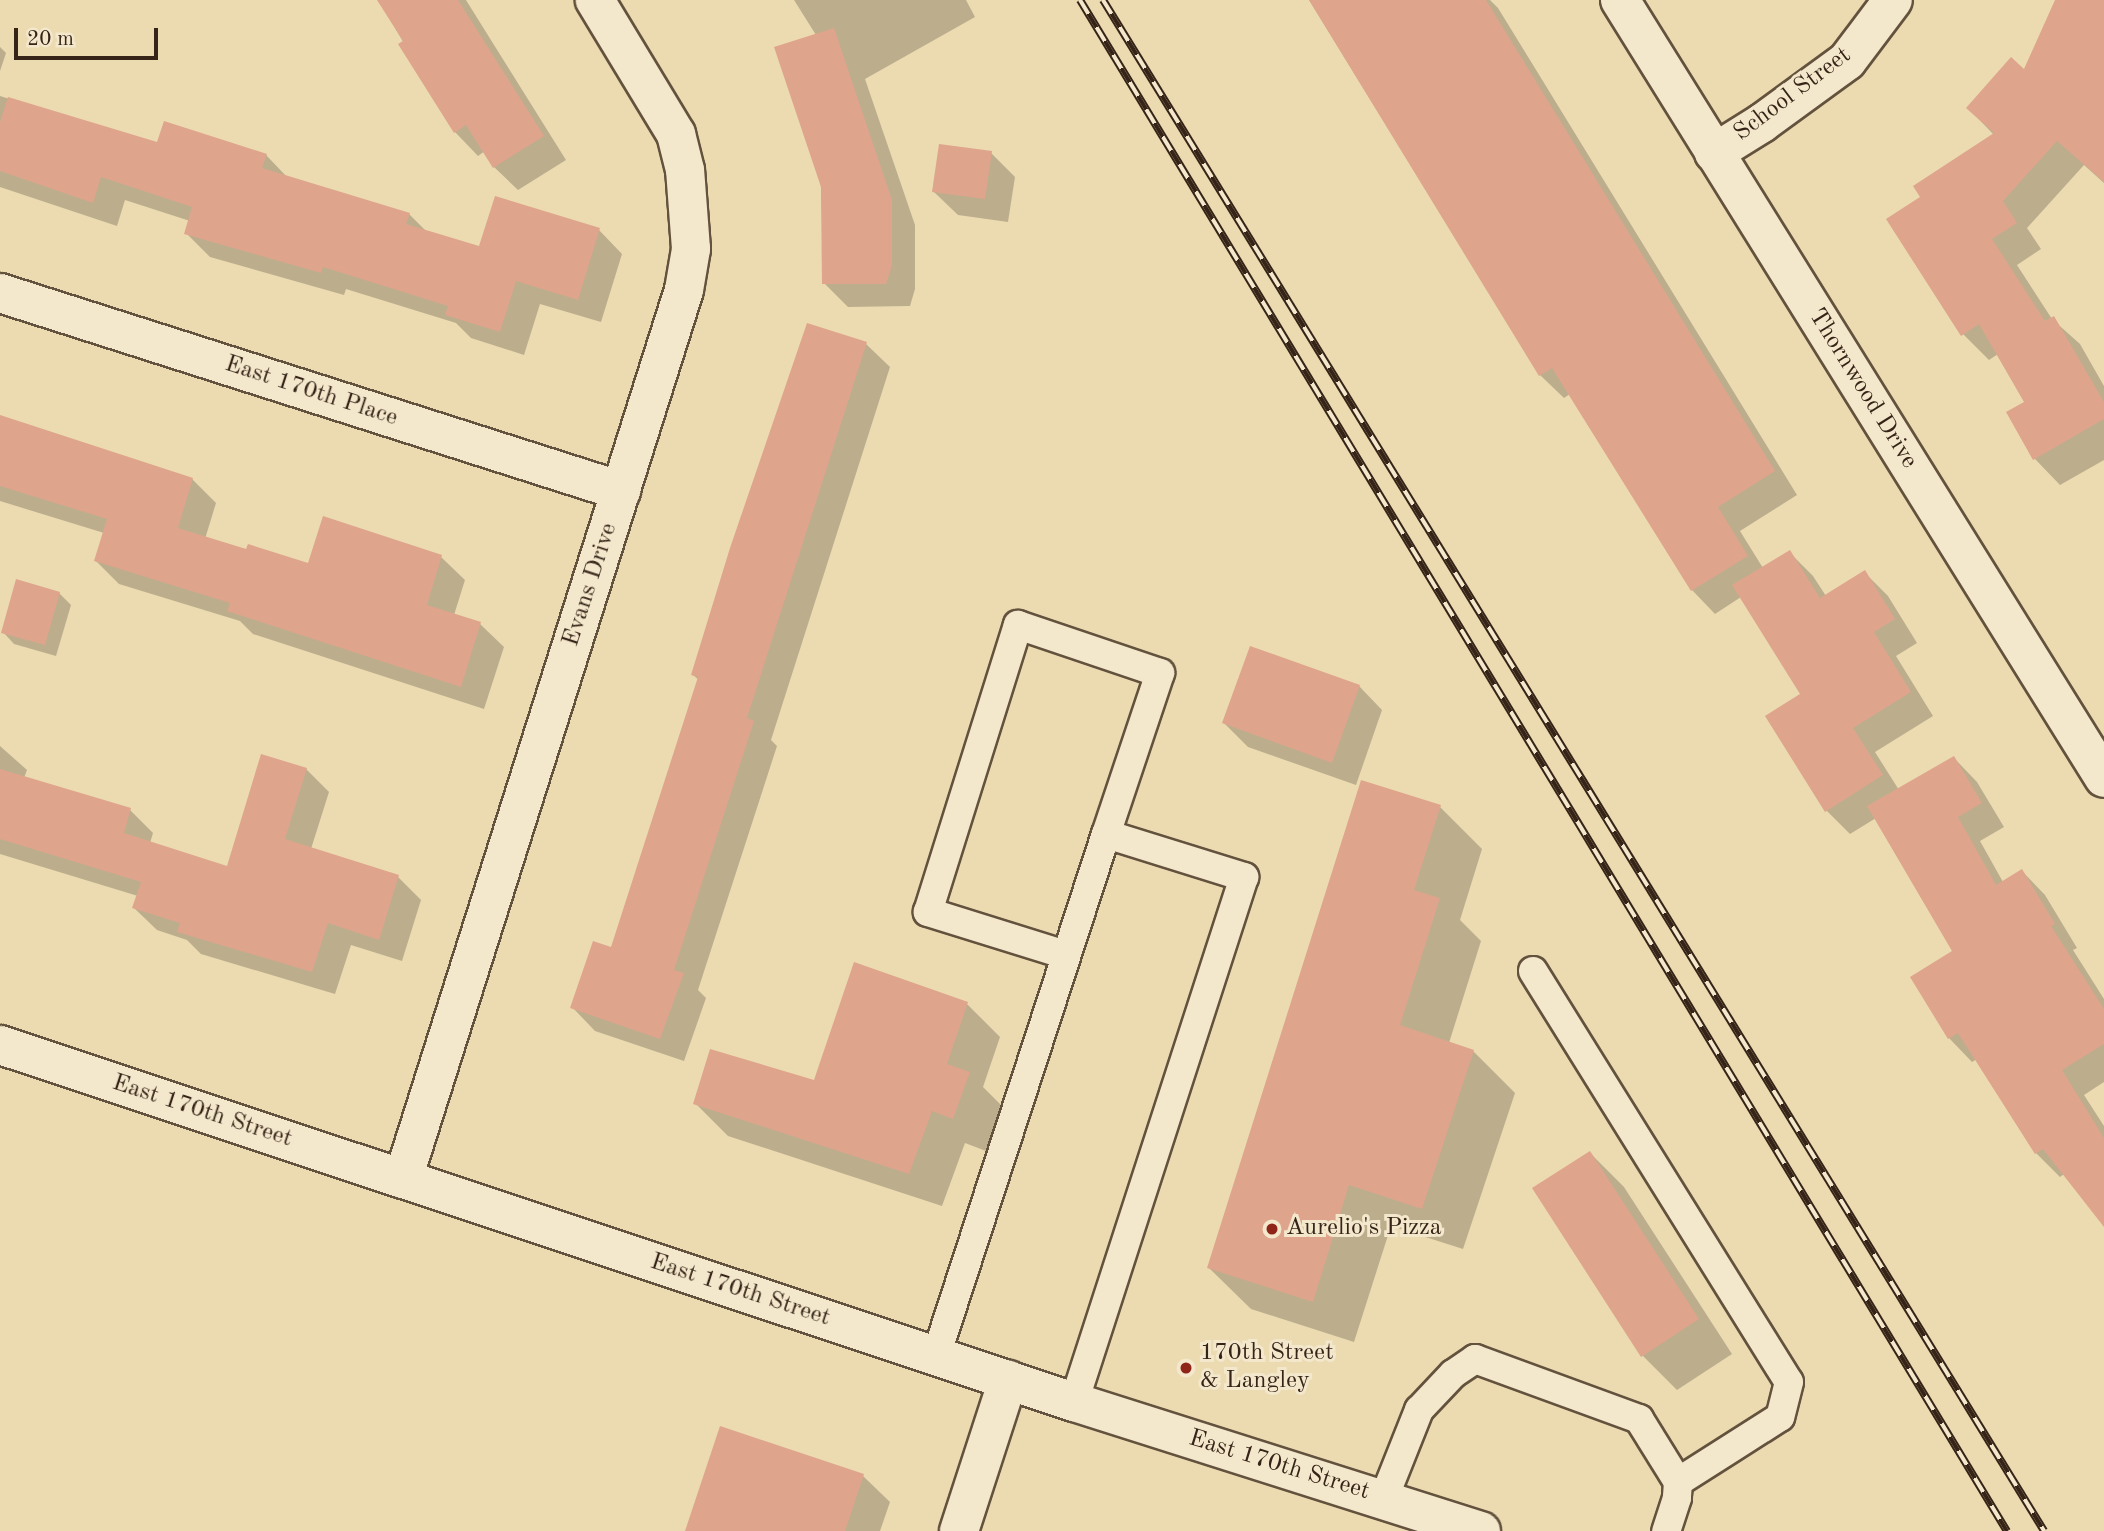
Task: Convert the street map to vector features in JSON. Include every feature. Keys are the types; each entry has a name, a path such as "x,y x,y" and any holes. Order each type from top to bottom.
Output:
{"street":[{"name":"Evans Drive","path":"403,1178 684,290 691,249 685,170 676,134 596,0"},
{"name":"Thornwood Drive","path":"1620,0 2104,778"},
{"name":"School Street","path":"1714,153 1762,123 1847,61 1893,0"},
{"name":"East 170th Place","path":"0,293 621,491"},
{"name":"East 170th Street","path":"0,1045 1074,1402 1384,1498 1481,1531"},
{"path":"959,1531 1008,1380"}],"lane":[{"path":"936,1356 1160,673 1018,625 928,912 1066,956"},
{"path":"1074,1402 1244,877 1106,834"},
{"path":"1533,971 1789,1382 1780,1417 1678,1482"},
{"path":"1384,1498 1419,1410 1452,1374 1475,1359 1639,1419 1678,1482 1677,1498 1666,1531"}],"building":[{"path":"377,0 458,0 544,136 493,168 466,125 454,133 398,44 403,41"},
{"path":"1309,0 1486,0 1775,471 1718,507 1748,556 1691,591 1552,368 1539,376"},
{"path":"2055,0 2104,0 2104,182 2057,141 2003,201 2017,223 1992,239 2045,321 2054,316 2104,402 2104,419 2033,460 2006,412 2024,402 1979,324 1961,336 1886,219 1920,197 1913,186 1994,133 1966,108 2011,57 2024,69"},
{"path":"834,28 892,200 892,265 886,284 822,284 821,187 774,47"},
{"path":"8,97 157,142 164,121 267,154 262,168 410,213 406,224 479,246 495,196 600,228 578,300 516,281 500,332 445,315 448,306 323,267 321,273 184,234 192,207 101,177 93,203 0,171 0,122"},
{"path":"939,144 992,151 985,199 932,192"},
{"path":"807,323 867,342 747,718 754,721 674,970 684,973 660,1039 570,1008 593,941 611,947 698,677 691,675 730,548"},
{"path":"0,415 193,478 178,528 246,549 248,544 308,563 323,516 442,555 427,605 481,622 461,687 227,611 230,603 94,561 107,519 0,486"},
{"path":"1790,550 1820,598 1865,570 1895,619 1874,632 1911,692 1853,728 1883,775 1825,812 1765,716 1800,694 1732,585"},
{"path":"16,579 60,592 45,645 1,633"},
{"path":"1250,646 1360,685 1332,763 1222,723"},
{"path":"261,754 307,768 285,839 399,875 379,940 328,923 312,972 177,932 180,923 132,908 141,882 0,839 0,769 131,808 124,833 227,866"},
{"path":"1954,756 1982,803 1958,817 1996,885 2022,869 2055,924 2051,926 2104,1009 2104,1044 2062,1070 2104,1138 2104,1227 2043,1149 2035,1154 1958,1033 1948,1039 1910,977 1952,951 1867,806"},
{"path":"1361,780 1441,805 1414,890 1440,898 1400,1025 1474,1050 1422,1209 1349,1185 1313,1302 1207,1268"},
{"path":"854,962 968,1002 947,1064 970,1072 953,1119 932,1111 909,1174 693,1104 710,1049 814,1080"},
{"path":"1590,1151 1699,1319 1641,1357 1532,1188"},
{"path":"720,1426 864,1474 845,1531 685,1531"}],"railway":[{"path":"1080,0 2007,1531"},
{"path":"1103,0 2044,1531"}],"place":[{"name":"Aurelio's Pizza","path":"1272,1229"},
{"name":"170th Street & Langley","path":"1186,1368"}]}
